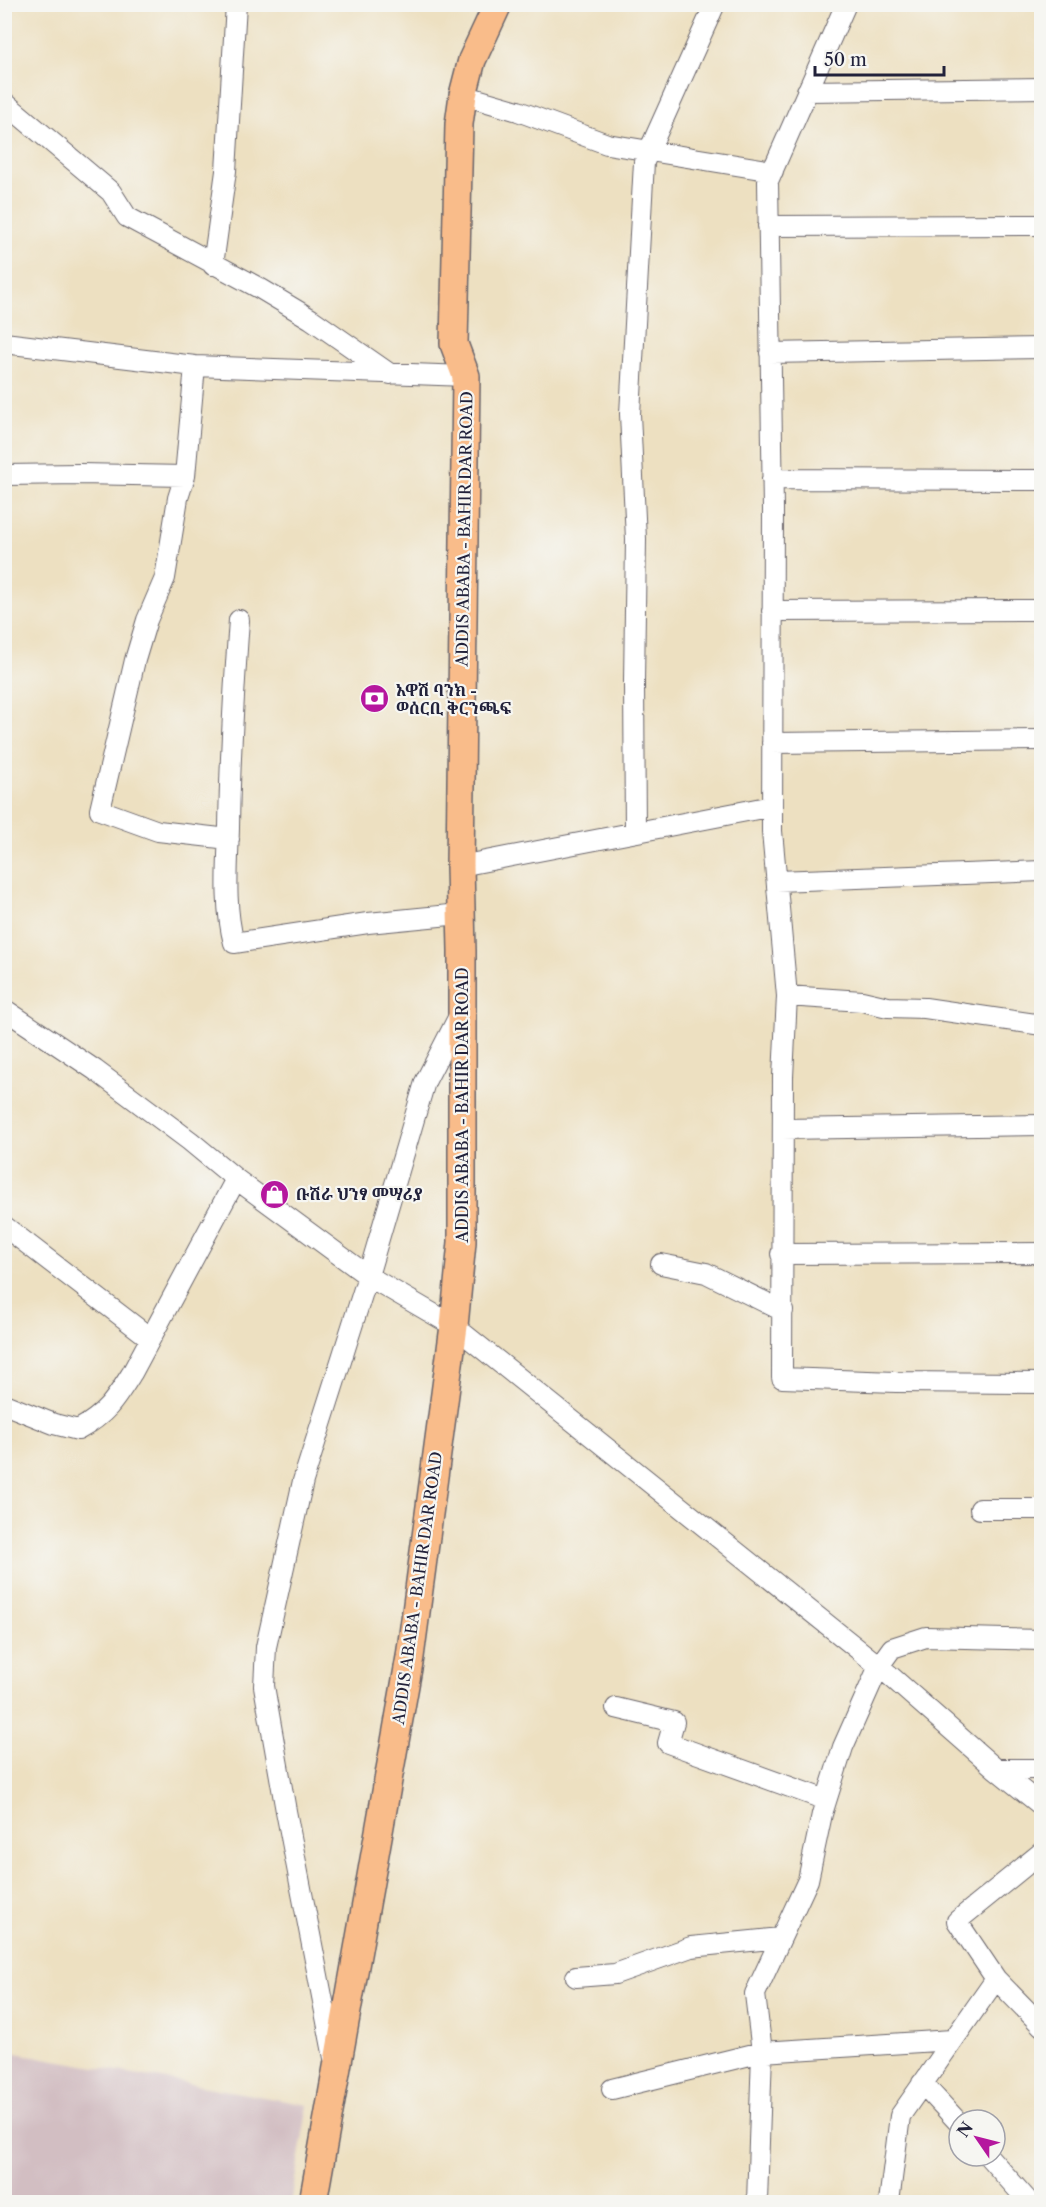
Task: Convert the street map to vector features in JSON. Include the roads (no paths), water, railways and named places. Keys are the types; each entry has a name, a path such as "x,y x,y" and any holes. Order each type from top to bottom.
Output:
{"highway":[{"name":"ADDIS ABABA - BAHIR DAR ROAD","path":"313,2202 410,1657 454,1326 462,1242 460,866 466,376 454,344 459,123 472,60 498,4"}],"street":[{"path":"213,265 226,171 236,4"},
{"path":"635,831 633,682 636,539 630,414 644,162 714,4"},
{"path":"846,4 768,181 772,479 772,831 787,996 783,1077 782,1378 1041,1383"},
{"path":"807,91 1041,88"},
{"path":"463,95 518,111 607,144 648,153 773,171"},
{"path":"5,106 111,192 126,217 261,289 390,374"},
{"path":"768,226 1041,225"},
{"path":"4,343 195,366 466,376"},
{"path":"770,353 1041,348"},
{"path":"195,366 185,476 178,498 165,578 147,620 135,660 100,810 158,831 229,839"},
{"path":"4,475 185,476"},
{"path":"772,479 1041,480"},
{"path":"772,611 1041,610"},
{"path":"239,620 231,720 229,839 229,927 234,943 368,923 460,914"},
{"path":"772,743 1041,740"},
{"path":"460,866 772,806"},
{"path":"777,880 1041,871"},
{"path":"787,996 862,1001 888,1007 925,1008 1041,1025"},
{"path":"4,1009 104,1077 236,1179 368,1276 454,1326 879,1666 1041,1806"},
{"path":"337,2070 264,1686 266,1647 303,1481 368,1276 425,1082 461,1012"},
{"path":"783,1129 1041,1125"},
{"path":"4,1404 54,1424 78,1430 98,1419 115,1400 236,1179"},
{"path":"4,1226 150,1338"},
{"path":"781,1254 1041,1253"},
{"path":"661,1264 706,1273 783,1311"},
{"path":"980,1509 1041,1509"},
{"path":"757,2202 762,2052 755,1994 808,1880 826,1800 843,1747 879,1666 892,1648 926,1637 1041,1640"},
{"path":"616,1708 674,1722 668,1743 826,1800"},
{"path":"996,1769 1041,1769"},
{"path":"1041,1852 957,1921 996,1978 1041,2026"},
{"path":"576,1977 615,1974 692,1947 781,1938"},
{"path":"889,2202 900,2116 996,1978"},
{"path":"612,2089 762,2052 952,2040"},
{"path":"922,2083 947,2110"},
{"path":"999,2168 1029,2202"}],"place":[{"name":"አዋሽ ባንክ - ወሰርቢ ቅርንጫፍ","path":"375,699"},
{"name":"ቡሽራ ህንፃ መሣሪያ","path":"275,1194"}]}
